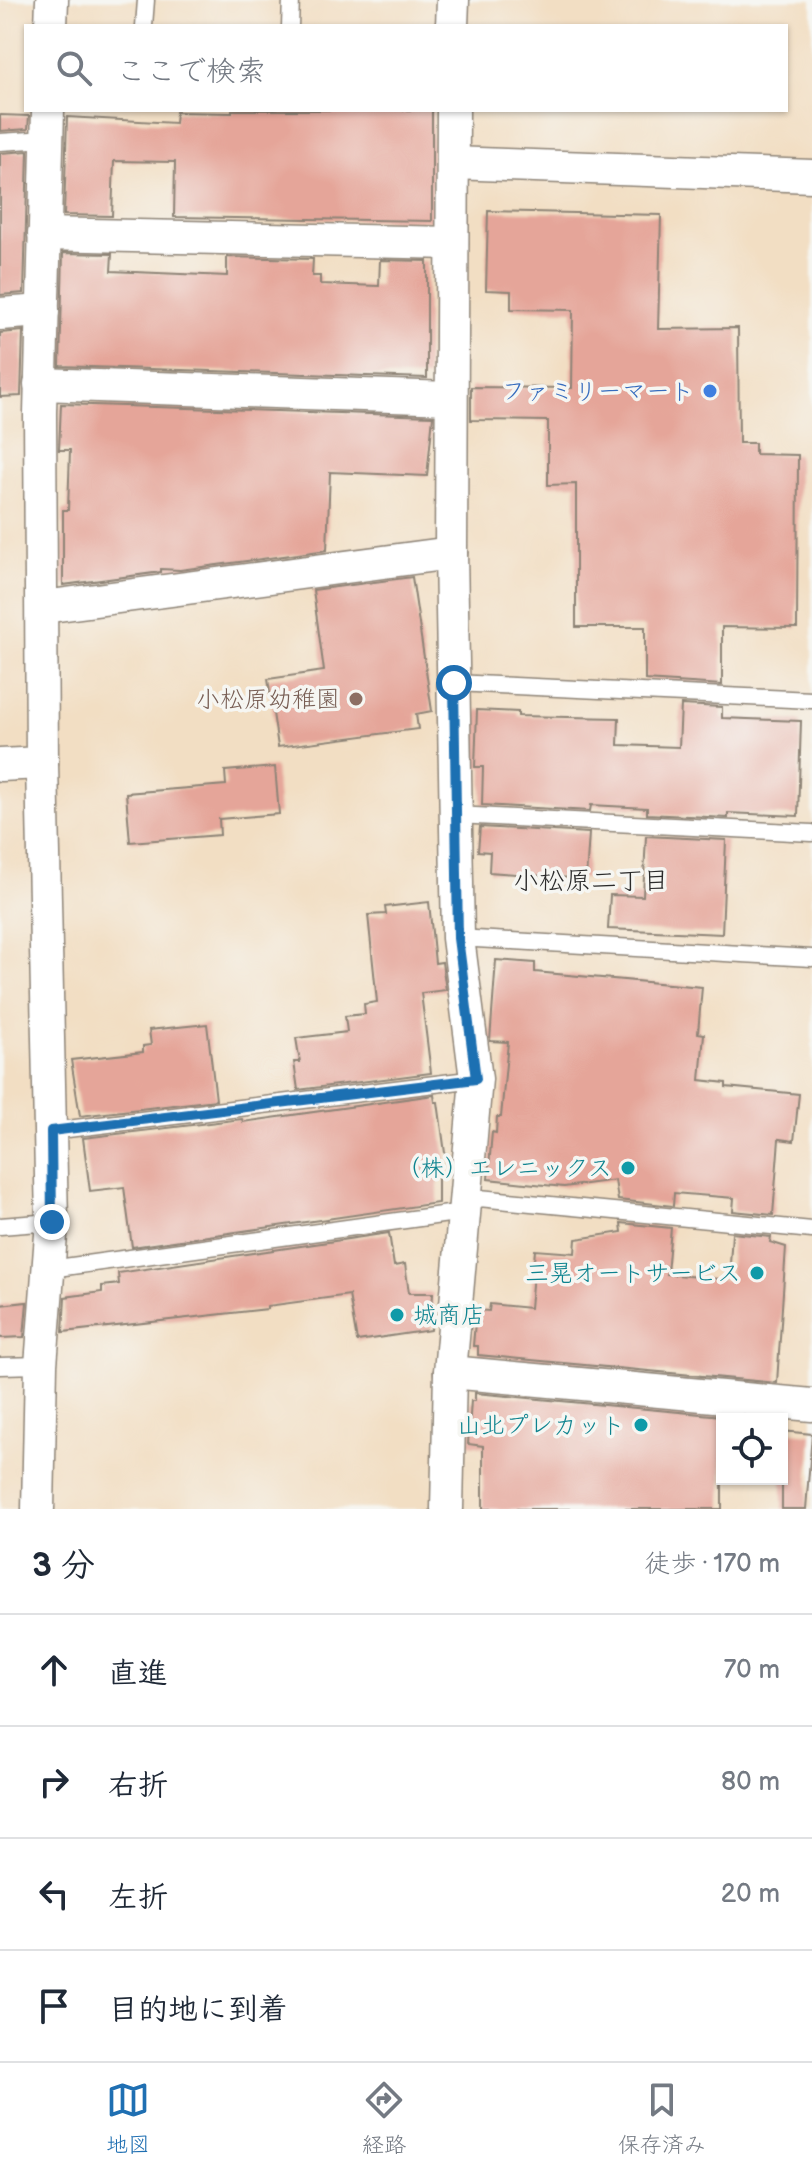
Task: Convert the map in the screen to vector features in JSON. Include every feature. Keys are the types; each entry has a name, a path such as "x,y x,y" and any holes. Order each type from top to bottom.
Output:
{"street":[{"path":"51,24 52,0"},
{"path":"451,24 453,0"},
{"path":"447,1509 450,1372 476,1079 458,938 450,398 453,112"},
{"path":"38,1509 41,1365 52,1222 42,763 40,384 48,125"},
{"path":"453,163 812,176"},
{"path":"44,234 452,243"},
{"path":"0,314 43,311"},
{"path":"40,384 450,398"},
{"path":"43,607 451,553"},
{"path":"0,765 42,763"},
{"path":"450,1372 812,1405"}],"lane":[{"path":"144,24 146,0"},
{"path":"290,24 291,0"},
{"path":"0,142 48,125"},
{"path":"454,683 812,700"},
{"path":"456,815 812,833"},
{"path":"458,938 812,958"},
{"path":"51,1131 476,1079"},
{"path":"50,1269 463,1212 479,1198 812,1230"},
{"path":"0,1226 52,1222"},
{"path":"0,1366 41,1365"}],"building":[{"path":"176,112 432,112 432,221 174,217 175,162 114,161 112,216 64,215 67,117 175,123"},
{"path":"0,115 29,116 28,129 0,131"},
{"path":"28,151 24,293 0,295 0,153"},
{"path":"488,211 661,215 658,329 738,328 739,443 755,443 755,454 798,455 797,628 722,627 722,685 645,680 645,627 576,627 576,484 548,485 548,421 471,420 471,387 572,388 573,310 511,309 511,291 486,290"},
{"path":"63,253 112,254 111,271 227,276 227,257 313,259 312,276 320,276 320,284 379,286 380,260 427,261 427,378 60,366"},
{"path":"23,331 21,396 0,397 0,333"},
{"path":"61,404 433,416 427,476 330,472 327,550 180,570 161,569 161,572 63,585 63,510 68,510 70,450 59,450"},
{"path":"412,577 432,711 416,714 418,729 278,747 268,679 324,671 313,590"},
{"path":"681,705 722,707 722,718 801,721 798,816 728,813 728,818 647,814 647,808 591,805 590,811 482,805 483,767 475,767 477,710 518,712 518,716 619,718 618,745 679,747"},
{"path":"275,767 279,814 219,819 220,835 130,842 126,793 226,785 225,771"},
{"path":"480,827 589,833 586,879 489,872 490,852 478,851"},
{"path":"646,836 726,840 722,934 608,929 610,895 643,896"},
{"path":"429,902 435,963 442,962 446,990 421,993 431,1073 298,1090 294,1062 300,1062 296,1038 347,1032 345,1016 365,1014 364,1004 377,1002 368,915 386,914 385,907"},
{"path":"496,960 535,963 535,972 702,987 698,1033 704,1034 700,1080 726,1083 726,1087 799,1094 794,1141 779,1139 773,1215 733,1211 734,1198 674,1193 673,1206 618,1200 615,1180 564,1187 488,1179 492,1132 496,1133 497,1117 501,1117 508,1042 490,1041"},
{"path":"207,1024 216,1100 80,1116 71,1060 143,1052 143,1046 151,1045 149,1030"},
{"path":"434,1095 435,1102 438,1102 448,1175 438,1174 438,1203 132,1247 124,1187 90,1191 83,1138 242,1119 243,1122"},
{"path":"621,1223 671,1228 667,1274 729,1280 732,1233 771,1237 770,1242 786,1247 777,1383 478,1355 478,1346 473,1346 476,1310 489,1311 490,1304 530,1308 535,1250 575,1253 576,1239 622,1232"},
{"path":"389,1233 394,1266 405,1264 409,1293 433,1293 431,1330 357,1341 349,1295 267,1306 267,1309 63,1332 65,1297 102,1292 102,1286 119,1284 118,1273"},
{"path":"27,1302 24,1337 0,1338 0,1305"},
{"path":"475,1393 716,1415 716,1485 722,1485 722,1509 483,1509 483,1446 468,1444 471,1401 475,1401"},
{"path":"788,1432 812,1434 806,1509 782,1509 782,1485 788,1485"}],"place":[{"name":"ファミリーマート","path":"710,391"},
{"name":"小松原幼稚園","path":"356,699"},
{"name":"（株）エレニックス","path":"628,1168"},
{"name":"三晃オートサービス","path":"757,1273"},
{"name":"城商店","path":"397,1315"},
{"name":"山北プレカット","path":"641,1425"}],"district":[{"name":"小松原二丁目","path":"591,881"}],"route":[{"path":"52,1222 51,1131 476,1079 458,938 454,683"}]}
